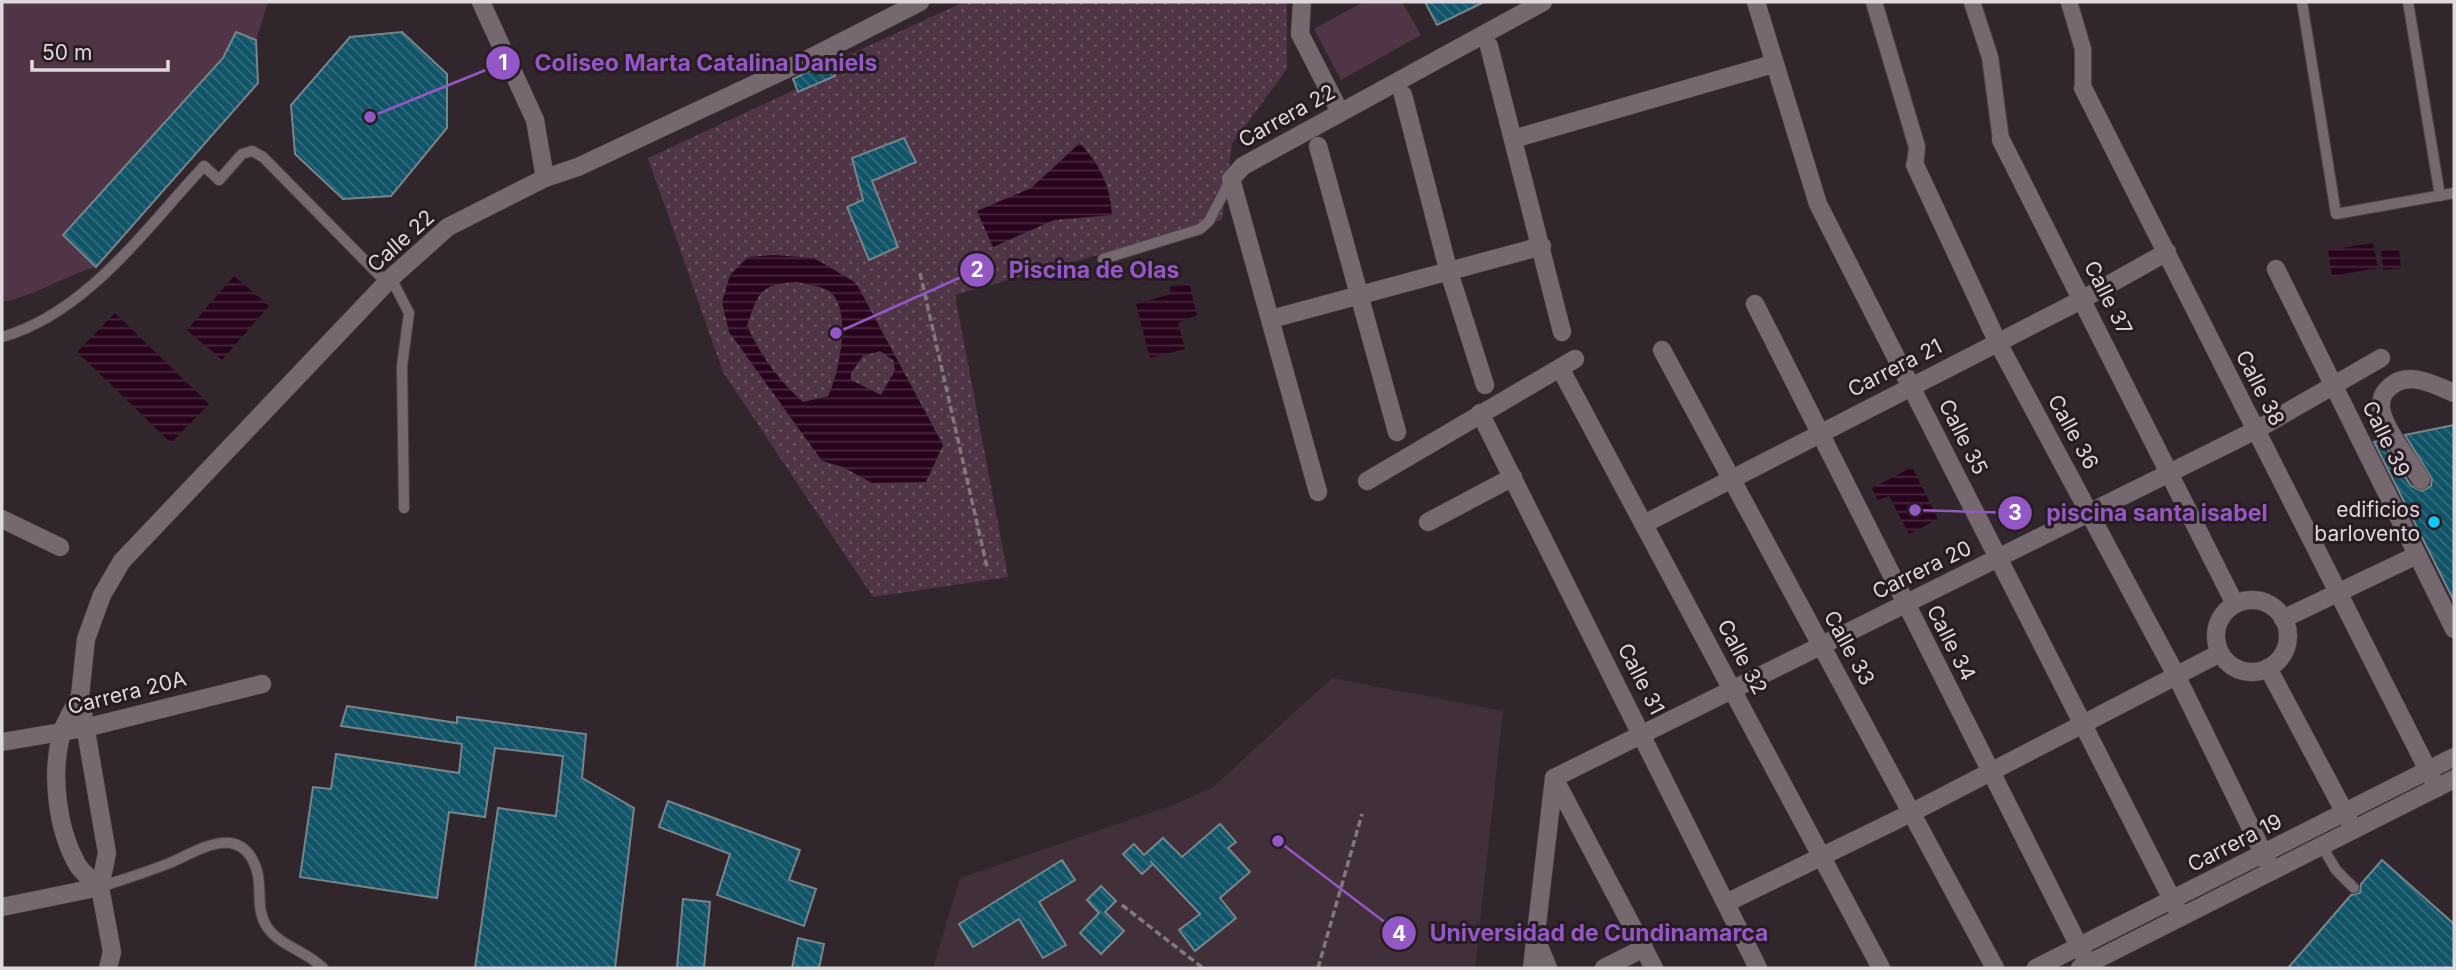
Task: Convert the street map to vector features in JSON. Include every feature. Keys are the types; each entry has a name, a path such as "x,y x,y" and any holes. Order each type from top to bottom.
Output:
{"street":[{"path":"481,2 536,120 545,178"},
{"name":"Calle 22","path":"108,968 112,951 100,887 107,853 80,696 86,639 102,595 122,561 389,281 448,227 545,178 578,167 784,71 920,2"},
{"path":"1303,2 1300,34 1340,112"},
{"name":"Carrera 22","path":"1318,492 1231,179 1243,166 1543,2"},
{"name":"Calle 35","path":"1756,2 1818,204 2085,723 2181,917"},
{"name":"Calle 36","path":"1874,2 1917,146 1915,165 1997,341 2091,511 2176,675 2272,871"},
{"name":"Calle 37","path":"1972,2 1990,57 2001,140 2171,472 2235,604"},
{"name":"Calle 38","path":"2068,2 2083,49 2083,88 2437,788"},
{"path":"1489,46 1562,331"},
{"path":"1513,139 1773,64"},
{"path":"1403,95 1448,269 1485,385"},
{"path":"1318,146 1398,432"},
{"path":"1270,319 1448,269 1542,246"},
{"name":"Carrera 21","path":"1644,524 2083,299 2167,252"},
{"name":"Calle 39","path":"2276,269 2454,629"},
{"name":"Calle 34","path":"1755,304 2079,947 2084,966"},
{"name":"Calle 33","path":"1662,350 1995,968"},
{"name":"Carrera 20","path":"1554,778 2256,430 2381,358"},
{"name":"Calle 32","path":"1479,412 1568,364 1644,524 1881,968"},
{"path":"2421,480 2381,412 2382,396 2394,382 2408,378 2428,382 2454,393"},
{"path":"1367,481 1479,412"},
{"name":"Calle 31","path":"1479,412 1643,734 1758,968"},
{"path":"1428,522 1513,477"},
{"path":"2,519 60,547"},
{"path":"2283,619 2417,555"},
{"path":"2246,601 2267,604 2283,619 2287,641 2284,652 2268,668 2246,672 2236,669 2220,653 2216,642 2219,620 2235,604 2246,601"},
{"path":"1726,903 1913,812 2220,653"},
{"path":"2268,668 2353,830"},
{"name":"Carrera 20A","path":"2,742 85,728 262,684"},
{"name":"Calle 22","path":"80,696 61,733 57,757 62,828 78,866 100,887"},
{"name":"Carrera 19","path":"2036,968 2454,757"},
{"path":"1532,968 1554,778"},
{"path":"1554,778 1654,968"},
{"name":"Carrera 19","path":"2084,966 2454,779"},
{"path":"2,907 100,887"},
{"path":"1535,936 1548,968"},
{"path":"1604,968 1644,948"}],"lane":[{"path":"2302,2 2336,214 2454,193"},
{"path":"2408,2 2440,196"},
{"path":"2,337 30,329 55,314 103,275 204,166 219,180 247,152 257,152 389,281 409,313 402,366 404,508"},
{"path":"1103,259 1200,229 1216,210 1231,179"},
{"path":"100,887 174,861 205,845 232,843 244,849 254,861 259,874 261,916 268,929 278,939 313,958 323,968"},
{"path":"2322,846 2336,870 2354,888"}],"path":[{"path":"920,273 987,568"},
{"path":"1318,968 1362,814"},
{"path":"1122,905 1203,968"}],"shaded area":[{"path":"2,2 268,2 256,40 258,83 96,267 2,302"},
{"path":"964,2 1287,2 1287,69 1232,144 1222,220 955,295 1008,577 873,597 723,372 648,158 837,70 840,59"},
{"path":"1363,2 1402,2 1421,35 1341,80 1314,29"},
{"path":"1080,143 1103,176 1112,215 1054,220 993,247 977,211 1031,188"},
{"path":"2373,243 2378,268 2332,276 2328,250"},
{"path":"2399,249 2401,268 2383,270 2381,251"},
{"path":"774,255 814,258 856,283 943,445 926,482 872,483 843,467 822,461 729,332 722,302 730,275 748,257","holes":["797,282 829,291 841,311 842,326 839,358 828,396 803,402 771,367 747,326 762,292 775,285","880,351 893,360 895,370 881,395 851,380 851,373 863,356"]},
{"path":"234,276 269,306 222,360 187,330"},
{"path":"1189,283 1197,315 1178,323 1185,349 1150,358 1136,304 1171,294 1170,287"},
{"path":"115,313 209,404 171,443 77,352"},
{"path":"1912,467 1938,519 1909,534 1889,496 1878,500 1872,488"},
{"path":"1332,678 1503,711 1475,968 933,968 960,878 1176,804 1213,787"}],"building":[{"path":"1425,2 1484,2 1437,25"},
{"path":"236,32 256,40 258,83 96,267 63,235 223,58"},
{"path":"402,32 447,74 447,128 391,196 343,199 295,154 291,105 350,37"},
{"path":"829,61 835,76 798,92 793,79"},
{"path":"904,138 916,162 872,181 898,247 869,260 847,207 863,200 852,158"},
{"name":"edificios barlovento","path":"2454,425 2454,601 2374,442 2382,440 2411,486 2422,491 2431,486 2432,479 2405,435"},
{"path":"347,706 457,723 457,717 586,734 582,778 634,808 615,968 475,968 498,808 556,816 563,756 495,748 485,817 449,812 437,898 300,877 313,787 331,789 336,754 459,773 462,744 341,726"},
{"path":"668,801 800,850 789,880 816,889 804,926 717,895 730,854 659,827"},
{"path":"1220,824 1236,842 1228,848 1250,872 1220,898 1236,918 1195,951 1179,930 1200,914 1153,864 1142,874 1123,854 1134,844 1144,855 1163,838 1182,857"},
{"path":"1062,860 1075,880 1039,902 1066,945 1043,958 1019,919 973,947 959,924"},
{"path":"2382,860 2454,924 2454,968 2288,968 2351,895 2360,893 2361,884"},
{"path":"1101,886 1116,901 1105,912 1124,931 1101,954 1080,933 1099,913 1087,900"},
{"path":"683,899 710,902 704,968 677,968"},
{"path":"798,938 824,944 819,968 792,968"}],"place":[{"name":"Coliseo Marta Catalina Daniels","path":"370,117"},
{"name":"Piscina de Olas","path":"836,333"},
{"name":"piscina santa isabel","path":"1915,510"},
{"name":"edificios barlovento","path":"2434,522"},
{"name":"Universidad de Cundinamarca","path":"1278,841"}]}
